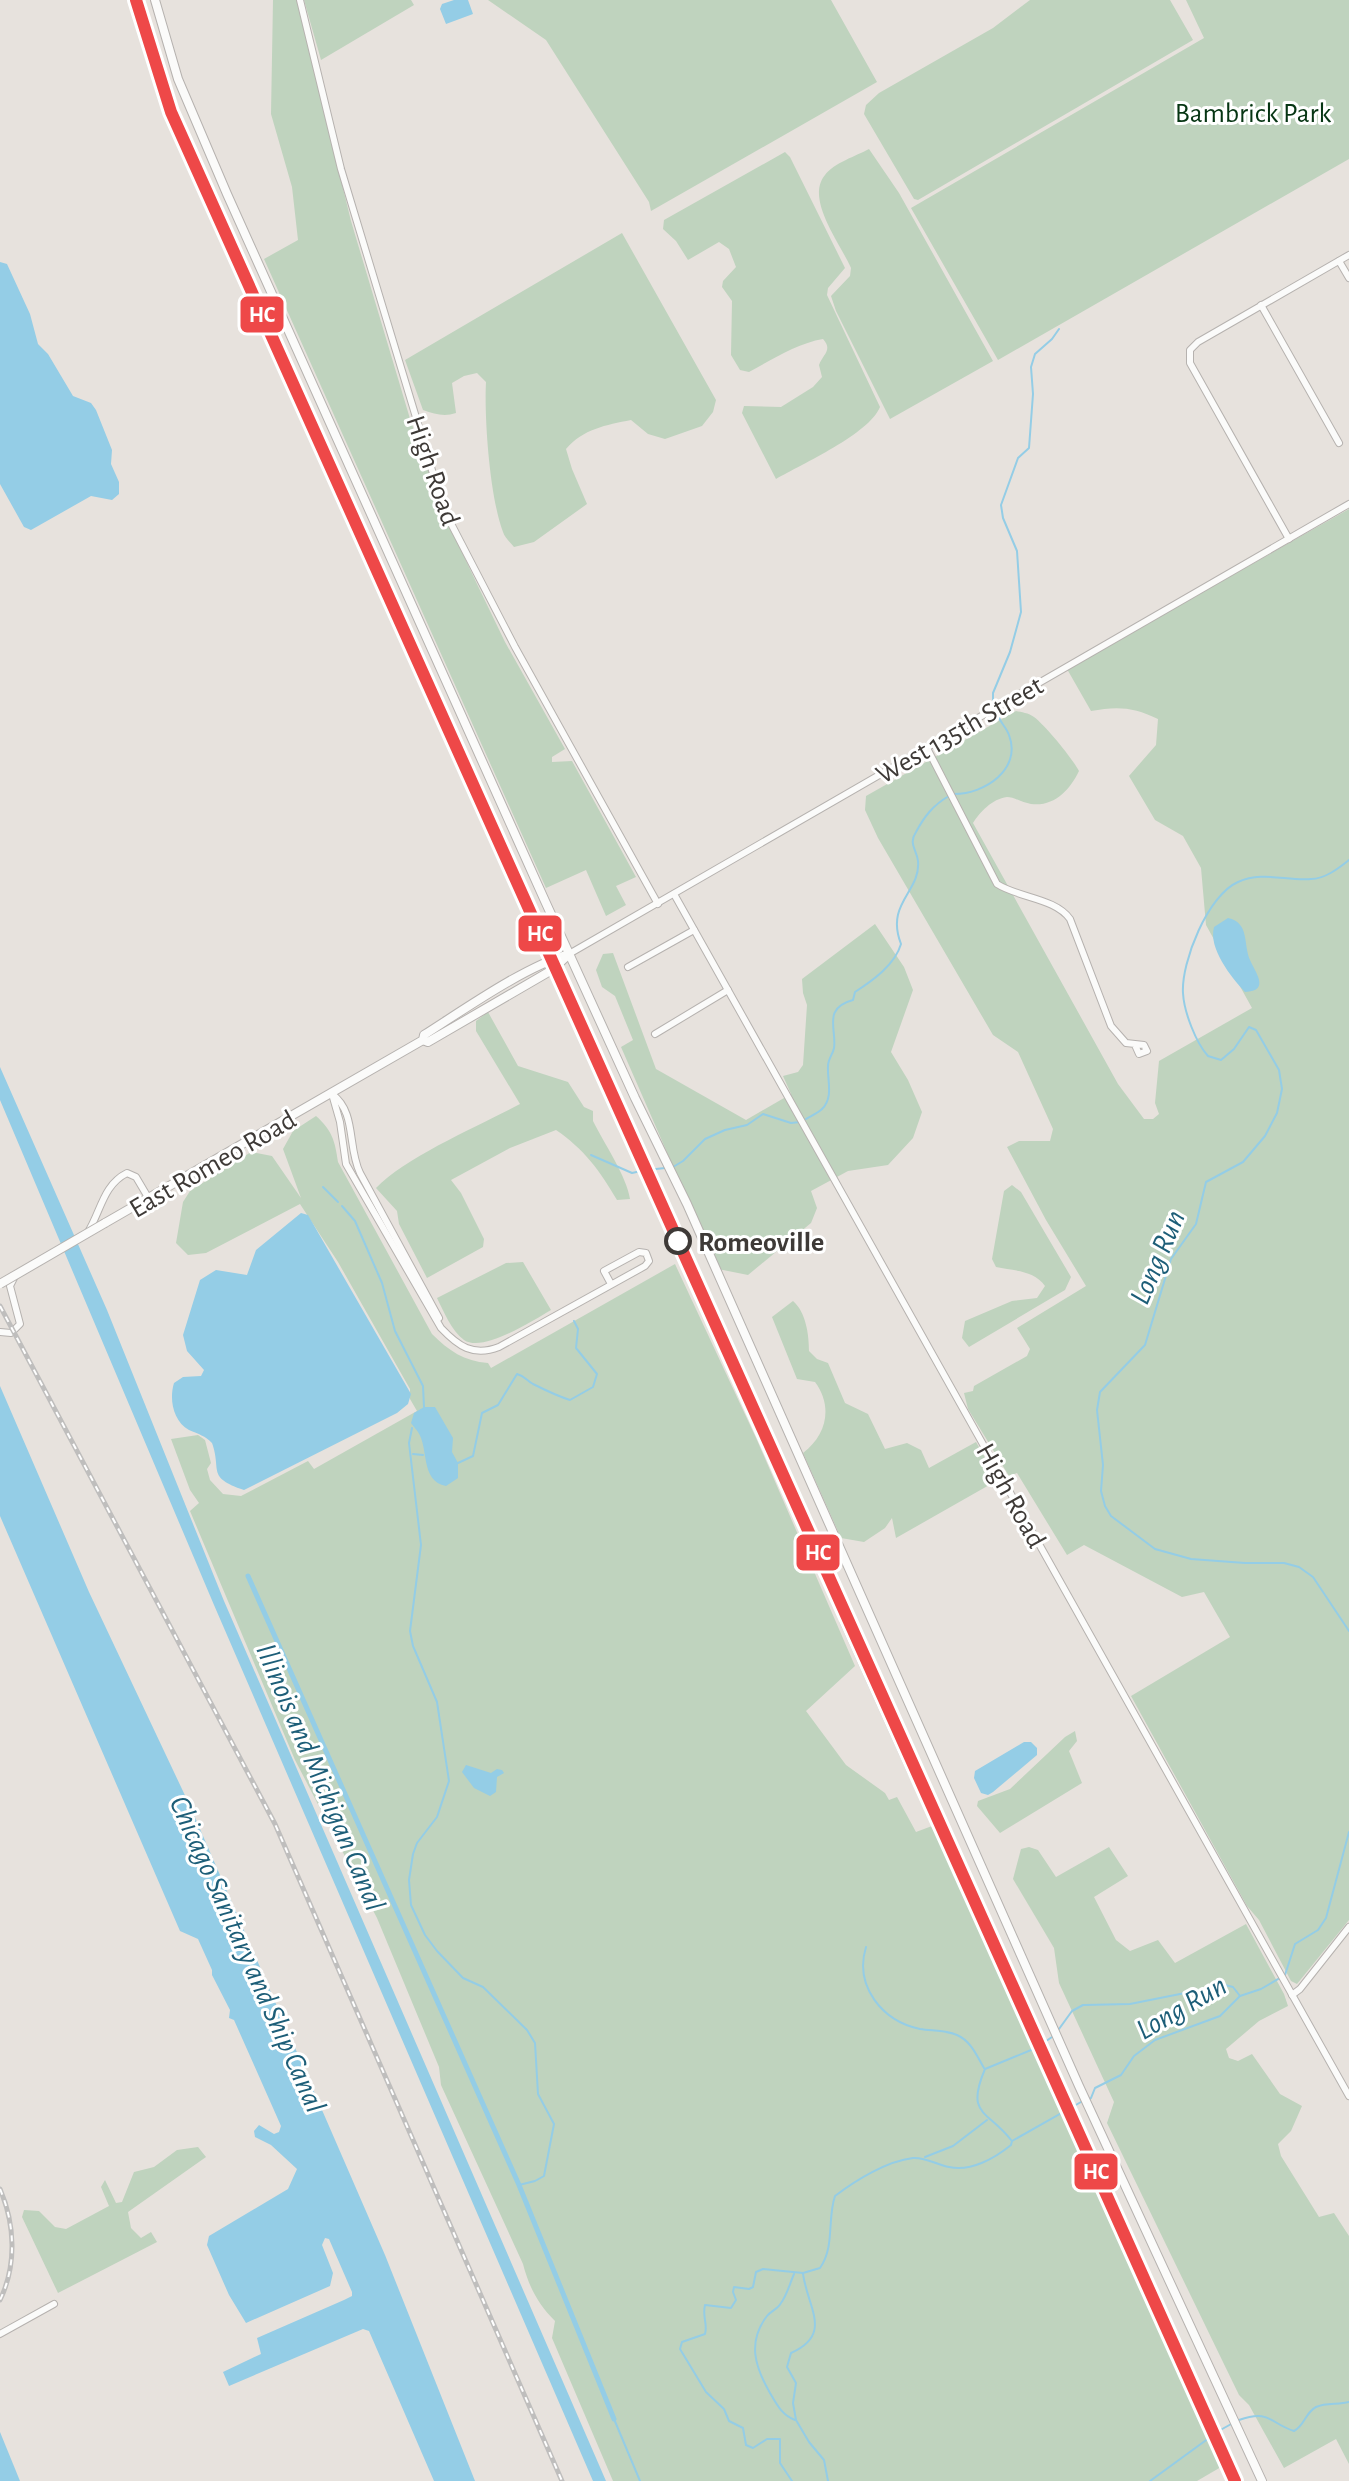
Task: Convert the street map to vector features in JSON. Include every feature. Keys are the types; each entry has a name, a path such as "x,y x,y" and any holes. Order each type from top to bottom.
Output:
{"main road":[{"path":"155,0 172,60 200,131 569,954 687,1204 1079,2086 1262,2481"},
{"name":"East Romeo Road","path":"0,1284 423,1040 428,1042 552,970 569,954"}],"street":[{"name":"High Road","path":"300,0 341,169 444,510 508,634 658,904"},
{"path":"1289,539 1190,363 1190,350 1198,342 1349,255"},
{"path":"1339,261 1349,278"},
{"path":"1261,305 1339,443"},
{"name":"West 135th Street","path":"569,954 1349,504"},
{"path":"927,748 997,884 1064,910 1111,1026 1126,1043 1135,1045"},
{"name":"High Road","path":"674,894 1349,2096"},
{"path":"628,967 694,930"},
{"path":"655,1034 728,990"},
{"path":"332,1094 346,1164 390,1244 446,1333 464,1348 481,1352 493,1349 645,1266 649,1261 646,1253 639,1252 604,1271 611,1284"},
{"path":"0,1332 11,1333 20,1324 10,1286 13,1279 79,1241 91,1228 111,1184 127,1173 136,1177 149,1199"},
{"path":"1292,1995 1349,1927"},
{"path":"0,2334 54,2304"}],"green space":[{"path":"273,0 297,0 351,221 411,422 451,529 505,642 565,749 552,757 552,762 572,761 636,877 616,886 626,905 606,916 586,870 546,888 264,259 298,240 292,187 271,114"},
{"path":"304,0 411,0 414,5 321,60"},
{"path":"488,0 831,0 877,82 651,211 649,202 546,40"},
{"path":"1030,0 1170,0 1193,40 918,200 914,199 864,114 866,105 879,93 993,28"},
{"name":"Bambrick Park","path":"1186,0 1349,0 1349,159 998,360 911,208 1204,38"},
{"path":"869,149 899,193 993,361 890,419 831,296 850,276 851,268 826,221 819,196 820,185 829,171"},
{"path":"785,152 845,268 828,288 827,295 880,407 863,428 849,438 776,479 742,413 744,406 781,407 813,387 822,377 819,365 827,349 826,343 823,339 804,344 749,372 740,370 731,355 732,301 722,287 723,281 736,267 729,249 719,242 688,260 676,241 663,229 664,220"},
{"path":"622,233 716,400 713,412 702,426 665,439 648,434 631,420 587,432 566,449 587,504 534,542 514,547 503,532 491,479 486,382 477,373 464,376 452,383 456,413 432,413 423,410 405,360"},
{"path":"1349,509 1349,1920 1297,1984 1291,1981 1259,1920 1247,1906 1131,1696 1230,1637 1204,1592 1182,1597 1084,1545 1067,1555 1017,1473 1009,1476 968,1409 964,1393 973,1391 974,1386 1027,1356 1030,1349 1017,1328 1086,1286 1007,1147 1019,1141 1050,1141 1053,1129 1018,1052 993,1035 878,838 865,810 866,796 1016,711 1032,716 1045,727 1079,771 1071,785 1047,803 1031,804 1010,797 996,800 973,823 1118,1084 1144,1119 1153,1119 1159,1114 1155,1103 1159,1061 1252,1008 1206,925 1201,868 1183,836 1155,820 1129,776 1156,745 1158,719 1125,709 1091,711 1067,669"},
{"path":"875,924 904,967 913,990 891,1052 922,1112 913,1138 888,1165 848,1171 811,1191 817,1208 811,1223 748,1275 718,1269 621,1047 633,1040 615,996 602,987 596,970 603,954 613,953 656,1069 746,1120 791,1094 783,1076 798,1072 803,1065 807,1005 802,979"},
{"path":"488,1012 518,1066 568,1082 584,1107 593,1111 593,1121 620,1170 630,1199 617,1200 591,1161 556,1130 510,1148 451,1180 484,1239 483,1247 427,1278 399,1224 397,1211 376,1188 424,1153 520,1104 476,1031 476,1021"},
{"path":"316,1116 329,1131 338,1162 432,1334 464,1357 488,1363 491,1368 675,1264 757,1440 855,1666 806,1711 846,1765 885,1793 889,1800 897,1797 916,1832 932,1826 1221,2467 1197,2481 613,2481 552,2338 555,2321 531,2288 523,2264 441,2085 439,2067 377,1918 295,1760 190,1511 199,1503 190,1490 171,1439 198,1435 205,1440 211,1463 207,1469 210,1480 223,1494 241,1496 308,1461 314,1469 417,1411 410,1399 410,1389 338,1262 300,1204 206,1253 188,1255 176,1243 183,1202 190,1191 251,1152 272,1156 301,1198 283,1149 293,1131"},
{"path":"1012,1185 1021,1192 1071,1277 1065,1290 969,1347 962,1338 965,1321 1012,1301 1037,1298 1045,1286 1029,1274 996,1267 992,1259 1004,1191"},
{"path":"523,1262 551,1310 495,1339 472,1343 459,1336 437,1298 506,1263"},
{"path":"793,1301 804,1317 809,1351 817,1359 828,1363 845,1403 868,1414 885,1449 907,1443 921,1450 929,1468 976,1442 998,1480 896,1538 892,1518 885,1528 864,1542 841,1538 803,1453 818,1438 825,1420 821,1391 815,1382 797,1379 772,1317"},
{"path":"1075,1731 1077,1741 1069,1751 1082,1783 1000,1833 977,1806 978,1801 1010,1789"},
{"path":"1029,1847 1038,1850 1056,1877 1109,1847 1128,1876 1094,1897 1116,1940 1130,1951 1158,1940 1175,1963 1246,1924 1284,1994 1288,2006 1259,2021 1226,2049 1229,2058 1238,2061 1252,2054 1280,2094 1302,2106 1291,2131 1278,2144 1281,2156 1319,2217 1334,2213 1349,2236 1349,2464 1336,2439 1284,2468 1249,2405 1239,2395 1107,2123 1114,2102 1059,1983 1054,1948 1013,1879 1021,1849"},
{"path":"198,2147 206,2157 128,2212 131,2228 141,2238 151,2232 157,2242 58,2293 22,2217 24,2210 39,2211 55,2227 66,2229 109,2206 101,2187 105,2180 116,2203 122,2202 134,2172 154,2167 177,2150"}],"water":[{"path":"468,0 473,14 446,24 440,9 442,4"},
{"path":"0,262 7,264 30,314 38,344 48,354 73,396 91,403 96,410 112,450 111,464 119,482 119,494 112,500 91,496 31,530 24,527 0,484"},
{"path":"1228,918 1243,929 1248,954 1259,980 1253,991 1245,992 1217,953 1214,927"},
{"name":"Illinois and Michigan Canal","path":"0,1067 107,1310 224,1601 606,2481 593,2481 214,1605 0,1100"},
{"path":"301,1213 308,1215 411,1394 408,1404 397,1413 244,1490 220,1477 212,1443 189,1430 176,1415 172,1403 174,1383 183,1377 201,1376 204,1370 187,1351 183,1335 200,1280 216,1270 247,1275 256,1250"},
{"name":"Chicago Sanitary and Ship Canal","path":"0,1386 89,1592 190,1806 385,2255 475,2481 434,2481 369,2331 363,2329 229,2386 223,2372 261,2354 257,2338 344,2300 352,2296 352,2292 329,2239 325,2238 322,2245 333,2273 330,2286 246,2323 229,2295 207,2245 209,2236 288,2189 297,2169 271,2145 255,2137 254,2131 259,2125 274,2134 279,2132 281,2126 234,2020 229,2018 230,2010 198,1939 180,1931 0,1516"},
{"path":"424,1407 435,1407 453,1438 452,1452 458,1463 458,1478 446,1486 432,1478 421,1439 411,1423 414,1413"},
{"path":"1024,1742 1031,1742 1037,1748 1037,1755 993,1792 988,1795 981,1793 974,1778 975,1771"},
{"path":"466,1765 491,1773 502,1770 504,1773 497,1777 496,1792 490,1796 474,1788 462,1772"},
{"path":"0,2432 20,2481 0,2481"}],"waterway":[{"path":"993,700 1021,612 1017,551 1001,505 1018,458 1029,448 1033,394 1031,367 1035,354 1059,329"},
{"path":"954,794 978,790 1005,769 1012,747 999,718"},
{"path":"806,1119 822,1109 828,1099 828,1063 834,1048 834,1014 837,1008 853,1000 855,992 882,972 898,952 901,944 897,918 917,872 914,836 922,821 949,796"},
{"name":"Long Run","path":"1349,860 1316,879 1265,877 1238,882 1216,900 1198,931 1187,964 1183,993 1195,1035 1208,1056 1221,1060 1234,1049 1249,1027 1256,1030 1279,1070 1282,1089 1277,1113 1265,1136 1243,1162 1206,1182 1196,1224 1171,1259 1145,1345 1100,1392 1097,1410 1103,1465 1101,1491 1111,1516 1155,1549 1191,1559 1284,1563 1299,1567 1313,1577 1349,1631"},
{"path":"673,1167 705,1139 747,1125 763,1114 791,1123 800,1122"},
{"path":"591,1155 632,1173 641,1171"},
{"path":"647,1170 665,1168"},
{"path":"323,1187 338,1202"},
{"path":"342,1206 355,1221 382,1283 395,1331 423,1386 424,1407"},
{"path":"458,1463 473,1456 482,1413 498,1405 517,1374 570,1400 593,1387 597,1374 576,1348 578,1329 574,1321"},
{"path":"412,1428 409,1443 421,1545 410,1631 413,1646 437,1702 449,1781 437,1817 417,1843 413,1854 409,1880 411,1905 425,1935 437,1951 463,1978 483,1987 527,2030 535,2043 538,2094 554,2124 544,2176 519,2185"},
{"path":"413,1454 423,1455"},
{"path":"248,1576 519,2185 614,2419"},
{"name":"Long Run","path":"1087,2100 1095,2088 1121,2075 1134,2056 1155,2040 1220,2016 1240,1996 1261,1989 1285,1975 1295,1944 1318,1930 1326,1918 1349,1832"},
{"path":"866,1947 864,1975 874,2000 883,2010 906,2025 957,2035 973,2049 984,2068"},
{"path":"1059,2029 1072,2011 1083,2005 1130,2004 1225,1985 1233,1987 1240,1996"},
{"path":"1011,2140 982,2111 977,2096 979,2084 985,2069 1036,2048 1052,2037"},
{"name":"Long Run","path":"792,2481 780,2463 780,2439 767,2439 753,2448 746,2445 743,2428 729,2421 724,2409 706,2392 680,2349 682,2342 705,2334 705,2305 731,2308 736,2300 734,2287 753,2287 756,2272 763,2269 803,2273 820,2268 828,2251 835,2196 872,2172 913,2158 949,2167 974,2166 998,2155 1012,2141 1081,2102"},
{"path":"925,2157 953,2146 987,2120"},
{"path":"794,2274 783,2300 761,2326 755,2354 765,2383 780,2409 795,2420"},
{"path":"803,2274 815,2329 804,2346 791,2353 787,2367 796,2383 793,2403 796,2420 824,2460 828,2481"},
{"path":"1239,2420 1257,2416 1269,2418 1294,2431 1316,2407 1349,2402"},
{"path":"614,2419 640,2481"},
{"path":"1215,2433 1233,2423"},
{"path":"1150,2481 1209,2438"}],"railway":[{"path":"413,660 447,727"},
{"path":"462,762 489,831"},
{"path":"0,1306 275,1824 562,2481"},
{"path":"842,1622 909,1771 931,1812"},
{"path":"0,2189 9,2216 12,2244 9,2273 0,2300"}],"transit line":[{"name":"HC","path":"136,0 171,112 1235,2481"}],"place":[{"name":"Romeoville","path":"678,1241"}]}
